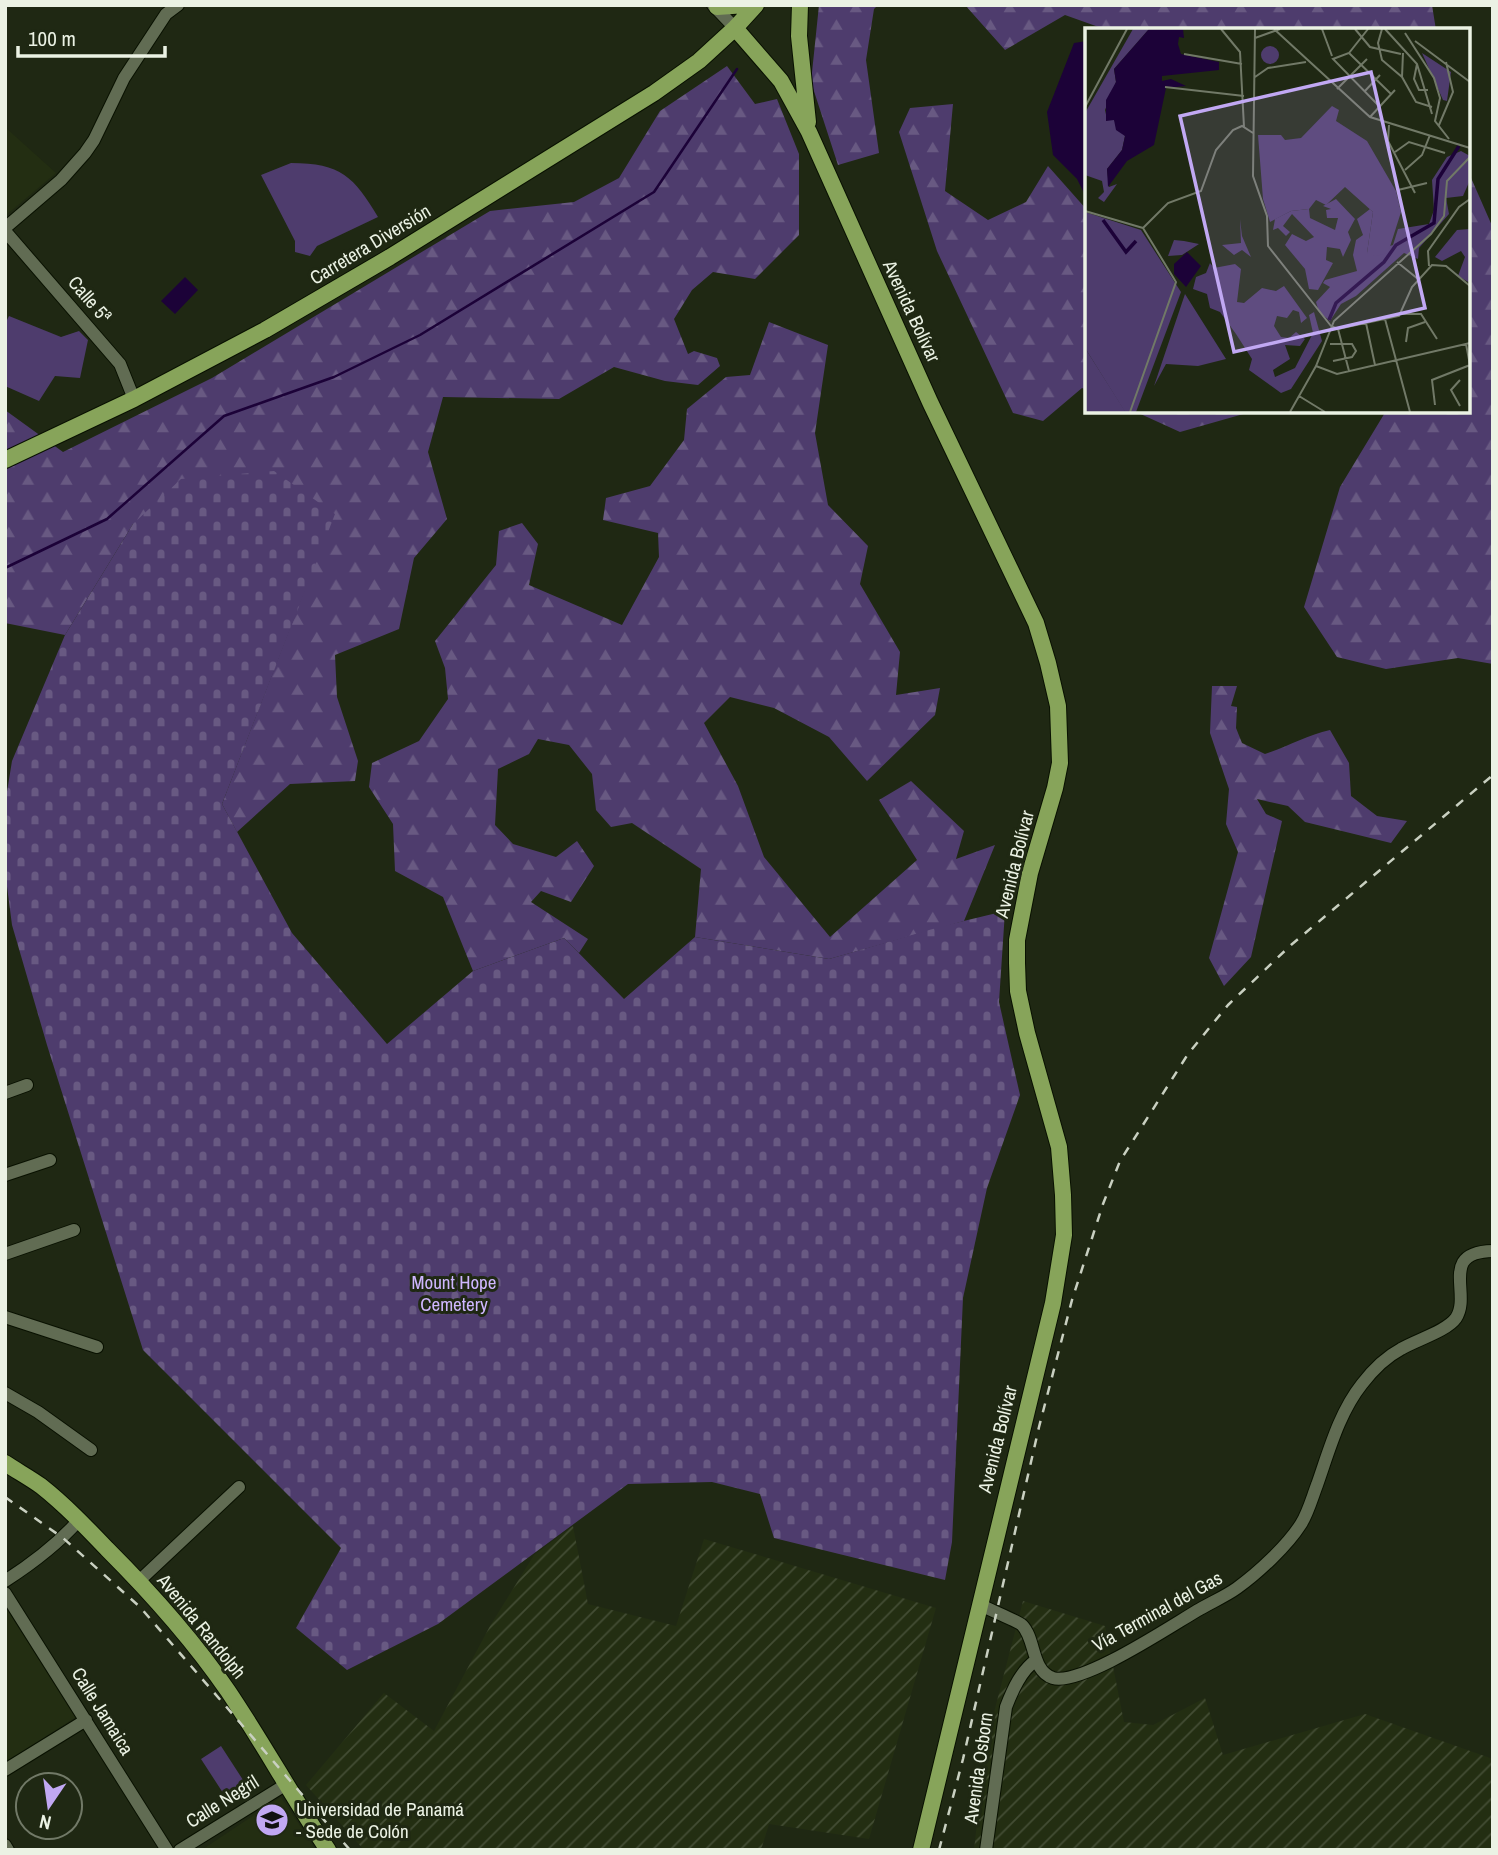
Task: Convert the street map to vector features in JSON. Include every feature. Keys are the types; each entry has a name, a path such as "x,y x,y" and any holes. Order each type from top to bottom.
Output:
{"main road":[{"path":"715,6 747,5"},
{"name":"Carretera Diversión","path":"5,460 134,399 265,330 402,250 654,93 699,61 736,28 756,5"},
{"path":"800,5 799,36 809,132"},
{"name":"Avenida Bolívar","path":"736,28 781,81 809,132 930,402 1037,623 1058,706 1060,763 1030,873 1017,940 1017,963 1018,991 1027,1033 1059,1147 1064,1235 1053,1303 921,1850"},
{"name":"Avenida Randolph","path":"5,1463 41,1486 79,1520 139,1581 193,1643 228,1690 328,1850"}],"street":[{"path":"5,230 61,180 85,153 124,78 166,14 178,5"},
{"path":"715,6 736,28"},
{"name":"Calle 5ª","path":"5,230 120,364 134,399"},
{"path":"5,1093 27,1085"},
{"path":"5,1175 50,1160"},
{"path":"5,1254 74,1230"},
{"name":"Vía Terminal del Gas","path":"1036,1660 1042,1670 1051,1677 1064,1679 1079,1675 1121,1655 1236,1590 1289,1540 1301,1523 1346,1409 1362,1384 1379,1365 1398,1350 1451,1325 1458,1315 1461,1301 1459,1273 1463,1264 1469,1258 1485,1251 1493,1251"},
{"path":"5,1317 97,1347"},
{"path":"5,1393 38,1412 91,1450"},
{"path":"139,1581 239,1487"},
{"path":"5,1581 43,1556 64,1538 79,1520"},
{"name":"Calle Jamaica","path":"5,1593 167,1850"},
{"path":"979,1604 1020,1624 1027,1633 1036,1660"},
{"name":"Avenida Osborn","path":"986,1850 1006,1707 1020,1678 1036,1660"},
{"path":"5,1770 86,1720"},
{"name":"Calle Negril","path":"180,1850 285,1785"},
{"path":"5,1845 8,1850"}],"shaded area":[{"path":"1085,41 1085,195 1077,179 1053,155 1047,112 1074,43"},
{"path":"5,127 56,173 5,216"},
{"path":"185,277 198,290 175,314 161,301"},
{"path":"573,1526 588,1604 676,1626 704,1539 936,1608 869,1839 769,1824 761,1850 364,1850 306,1785 384,1693 434,1731 490,1626 534,1555"},
{"path":"1023,1601 1105,1626 1124,1722 1153,1725 1205,1698 1223,1755 1365,1714 1493,1759 1493,1850 974,1850 986,1743"},
{"path":"5,1606 76,1717 5,1763"},
{"name":"Universidad de Panamá - Sede de Colón","path":"281,1797 316,1850 202,1850 212,1843"}],"green space":[{"path":"819,5 878,5 874,9 866,60 879,153 838,165 811,82"},
{"path":"965,5 1432,5 1436,28 1101,28 1065,15 1005,50"},
{"path":"727,66 755,104 777,99 799,154 799,235 755,279 713,272 692,290 674,319 688,354 694,351 717,358 720,366 698,385 665,381 614,367 559,399 443,397 428,452 447,519 414,558 399,629 335,655 337,697 358,761 355,781 290,784 237,832 222,804 334,514 133,524 65,635 5,623 5,410 63,452 212,378 490,211 574,202 619,178 660,111"},
{"path":"953,104 945,191 988,220 1026,202 1048,166 1085,208 1085,389 1082,388 1043,421 1013,413 937,251 899,132 910,108"},
{"path":"291,163 322,166 344,175 353,182 378,217 317,246 310,256 295,252 295,241 261,175"},
{"path":"1470,176 1493,228 1493,664 1458,658 1386,669 1337,657 1304,607 1340,487 1385,413 1470,413"},
{"path":"9,316 61,337 79,331 88,340 80,378 55,376 39,401 5,386 5,324"},
{"path":"769,322 828,345 815,433 828,505 868,546 860,584 900,652 896,695 940,688 935,715 867,781 829,737 774,708 730,697 704,723 738,786 764,857 830,937 917,860 879,800 911,781 964,831 956,859 995,845 964,921 829,959 695,937 701,869 632,823 611,827 596,810 592,774 569,745 538,739 529,754 498,769 495,825 513,844 556,857 577,841 594,866 571,902 541,891 531,902 588,939 579,953 564,938 473,971 443,897 395,871 393,824 369,787 372,763 419,741 448,699 445,668 435,641 496,565 499,531 522,523 538,544 529,585 622,625 659,557 658,533 603,520 606,498 650,486 684,440 687,409 726,377 750,375"},
{"path":"1138,413 1247,413 1180,432"},
{"name":"Mount Hope Cemetery","path":"274,471 335,514 222,804 292,933 387,1044 473,971 564,938 624,999 695,937 829,959 1005,911 999,1002 1020,1095 987,1188 963,1298 952,1542 945,1580 774,1538 760,1494 712,1482 628,1484 438,1624 347,1670 296,1628 341,1548 143,1350 12,925 5,871 5,804 12,761 65,635 133,524 181,479"},
{"path":"1212,686 1237,686 1231,706 1237,707 1236,728 1242,743 1265,754 1330,730 1349,763 1351,796 1377,816 1407,821 1391,843 1305,822 1288,806 1257,799 1266,814 1282,821 1251,957 1224,986 1209,958 1238,852 1226,824 1229,789 1210,733"},
{"path":"221,1746 245,1783 225,1796 201,1759"}],"waterway":[{"path":"5,568 107,519 224,416 334,377 420,335 654,192 737,69"}],"railway":[{"path":"939,1850 963,1759 1039,1427 1072,1300 1120,1161 1188,1054 1228,1005 1291,945 1493,775"},
{"path":"5,1497 63,1538 140,1607 350,1850"}],"place":[{"name":"Universidad de Panamá - Sede de Colón","path":"272,1820"}]}
